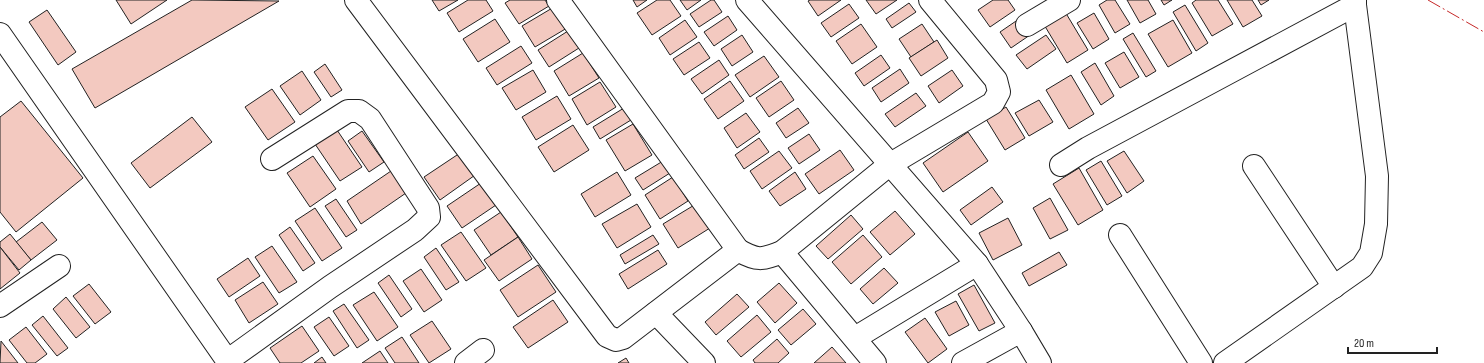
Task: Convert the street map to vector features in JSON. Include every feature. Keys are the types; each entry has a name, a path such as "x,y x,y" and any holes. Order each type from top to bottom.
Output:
{"street":[{"path":"356,0 608,336 616,340 623,338 738,250"},
{"path":"558,0 738,250 752,258 760,259 782,252 890,166 994,103 999,92 996,80 930,0"},
{"path":"747,0 890,166 977,264 1040,363"},
{"path":"1027,25 1069,0"},
{"path":"1061,165 1088,148 1355,2 1377,176 1376,224 1371,253 1362,267 1225,363"},
{"path":"0,34 228,362 330,287 415,230 429,217 428,208 370,119 358,111 348,111 272,159"},
{"path":"1254,166 1334,287"},
{"path":"1120,235 1201,363"},
{"path":"782,252 875,363"},
{"path":"855,338 977,264"},
{"path":"0,306 59,266"},
{"path":"656,313 704,363"},
{"path":"963,363 1021,331"}],"building":[{"path":"116,0 167,0 131,24"},
{"path":"192,0 279,1 95,108 72,69"},
{"path":"432,0 458,0 439,11"},
{"path":"468,0 486,0 493,11 459,32 447,13"},
{"path":"510,0 545,0 549,6 519,24 505,3"},
{"path":"633,0 647,0 637,7"},
{"path":"657,0 670,0 681,16 652,35 637,13"},
{"path":"680,0 701,0 687,10"},
{"path":"711,0 714,0 722,12 699,27 690,14"},
{"path":"841,0 818,16 808,1"},
{"path":"866,0 897,0 876,14"},
{"path":"993,0 1008,0 1015,10 990,27 978,10"},
{"path":"1107,0 1115,0 1130,24 1115,33 1099,5"},
{"path":"1127,0 1148,0 1156,14 1140,23"},
{"path":"1161,0 1172,0 1164,5"},
{"path":"1196,0 1218,0 1233,24 1212,36 1192,3"},
{"path":"1227,0 1252,0 1262,16 1243,27"},
{"path":"1258,0 1269,0 1261,5"},
{"path":"909,3 916,12 892,28 886,19"},
{"path":"849,4 859,18 831,37 821,23"},
{"path":"1185,5 1208,43 1196,51 1173,12"},
{"path":"554,7 567,28 535,47 522,26"},
{"path":"47,10 76,52 58,65 29,22"},
{"path":"1064,10 1088,50 1067,63 1043,23"},
{"path":"1094,13 1109,39 1093,49 1077,23"},
{"path":"728,16 737,30 714,46 704,32"},
{"path":"495,19 510,42 478,62 463,39"},
{"path":"1019,19 1030,35 1011,48 1000,32"},
{"path":"685,20 697,37 670,55 659,38"},
{"path":"1173,20 1192,53 1168,67 1148,34"},
{"path":"861,24 877,47 852,64 836,41"},
{"path":"922,24 934,42 911,57 899,39"},
{"path":"568,31 579,48 549,67 538,50"},
{"path":"1133,33 1156,71 1146,77 1123,39"},
{"path":"742,35 753,52 732,66 721,49"},
{"path":"1046,35 1056,49 1027,69 1016,55"},
{"path":"937,40 948,58 921,76 909,58"},
{"path":"699,42 710,58 684,75 673,59"},
{"path":"521,46 532,63 497,85 486,68"},
{"path":"1124,52 1139,77 1120,88 1105,63"},
{"path":"583,53 599,78 569,96 554,71"},
{"path":"881,55 890,68 864,86 855,73"},
{"path":"764,56 779,77 750,97 735,75"},
{"path":"719,60 729,75 702,94 691,79"},
{"path":"1095,63 1114,96 1101,105 1081,72"},
{"path":"325,64 342,90 331,97 314,72"},
{"path":"900,69 909,83 881,102 872,88"},
{"path":"533,70 546,92 516,110 502,88"},
{"path":"952,70 963,86 939,103 928,86"},
{"path":"302,71 321,100 300,115 280,86"},
{"path":"1071,75 1094,114 1069,129 1046,90"},
{"path":"730,81 744,101 718,119 704,99"},
{"path":"781,81 794,100 769,117 756,98"},
{"path":"600,82 616,107 587,125 572,99"},
{"path":"272,89 295,122 268,140 245,107"},
{"path":"916,93 926,106 895,127 885,114"},
{"path":"557,96 571,119 536,140 522,117"},
{"path":"1039,100 1053,122 1029,136 1015,113"},
{"path":"21,101 83,178 16,232 0,212 0,117"},
{"path":"1006,107 1025,138 1005,150 986,119"},
{"path":"624,108 631,120 600,139 593,127"},
{"path":"798,108 809,123 786,138 776,123"},
{"path":"746,113 760,132 737,148 724,128"},
{"path":"192,117 212,142 150,188 131,163"},
{"path":"633,124 652,155 625,171 606,140"},
{"path":"573,125 589,150 554,172 538,147"},
{"path":"337,130 362,167 340,181 315,144"},
{"path":"362,131 384,162 369,172 348,141"},
{"path":"968,132 988,161 943,192 923,163"},
{"path":"809,134 820,150 799,164 788,148"},
{"path":"759,138 769,152 744,169 735,155"},
{"path":"840,150 854,170 819,194 805,174"},
{"path":"463,151 478,173 440,200 424,177"},
{"path":"779,151 792,168 762,189 750,171"},
{"path":"1124,151 1144,181 1127,193 1107,161"},
{"path":"313,156 336,189 310,207 287,173"},
{"path":"663,161 670,173 643,190 635,178"},
{"path":"1101,161 1122,196 1107,205 1086,170"},
{"path":"1079,168 1103,210 1078,225 1053,184"},
{"path":"391,171 406,193 361,224 347,201"},
{"path":"617,172 631,195 595,217 581,194"},
{"path":"795,172 806,189 780,206 769,191"},
{"path":"673,177 688,201 660,219 645,195"},
{"path":"481,183 496,205 462,228 447,206"},
{"path":"992,187 1003,202 971,225 960,210"},
{"path":"1050,198 1068,230 1050,239 1033,208"},
{"path":"336,199 357,230 346,237 325,206"},
{"path":"637,204 651,227 617,248 602,224"},
{"path":"696,204 710,228 678,248 663,224"},
{"path":"315,208 342,248 322,261 295,221"},
{"path":"895,211 915,234 890,255 870,232"},
{"path":"501,212 518,237 491,255 474,230"},
{"path":"851,215 863,229 828,259 816,246"},
{"path":"1008,218 1022,245 993,260 979,233"},
{"path":"42,222 57,240 31,260 16,242"},
{"path":"290,227 315,263 303,271 279,235"},
{"path":"461,232 486,268 466,281 441,245"},
{"path":"10,234 31,260 19,270 0,247 0,242"},
{"path":"653,235 659,244 625,264 620,255"},
{"path":"863,235 882,257 851,284 832,262"},
{"path":"518,237 532,259 499,281 484,260"},
{"path":"272,246 297,282 279,293 255,257"},
{"path":"0,247 20,273 0,289"},
{"path":"436,248 459,282 446,290 424,257"},
{"path":"658,250 667,264 628,289 619,274"},
{"path":"1059,252 1067,265 1029,286 1022,273"},
{"path":"248,258 260,276 229,297 217,279"},
{"path":"538,265 556,292 518,317 500,290"},
{"path":"884,268 898,283 873,304 860,289"},
{"path":"421,269 442,300 424,312 403,281"},
{"path":"389,275 412,309 401,317 378,283"},
{"path":"263,282 278,304 249,323 235,300"},
{"path":"779,283 797,303 775,323 757,302"},
{"path":"89,284 111,312 95,324 73,296"},
{"path":"974,285 995,323 979,331 958,294"},
{"path":"374,292 398,327 377,341 353,305"},
{"path":"737,294 749,307 716,335 705,322"},
{"path":"66,297 90,327 76,338 53,309"},
{"path":"553,300 568,322 528,348 513,327"},
{"path":"956,301 969,325 949,336 935,312"},
{"path":"344,304 369,340 357,348 333,311"},
{"path":"803,309 816,324 791,345 778,330"},
{"path":"757,315 771,332 741,357 727,341"},
{"path":"43,316 68,348 57,356 32,325"},
{"path":"329,317 349,346 334,356 314,327"},
{"path":"925,318 947,349 928,363 905,332"},
{"path":"432,321 451,349 429,363 410,335"},
{"path":"302,326 319,351 301,363 280,363 270,348"},
{"path":"26,327 47,354 35,363 27,363 9,340"},
{"path":"402,337 419,363 395,363 385,348"},
{"path":"777,339 789,353 778,363 755,363 753,360"},
{"path":"1,341 18,363 0,363"},
{"path":"832,347 846,363 814,363"},
{"path":"380,351 388,363 362,363"},
{"path":"322,357 326,363 314,363"},
{"path":"626,358 629,363 618,363"}],"power":[{"path":"1428,0 1484,32"}]}
